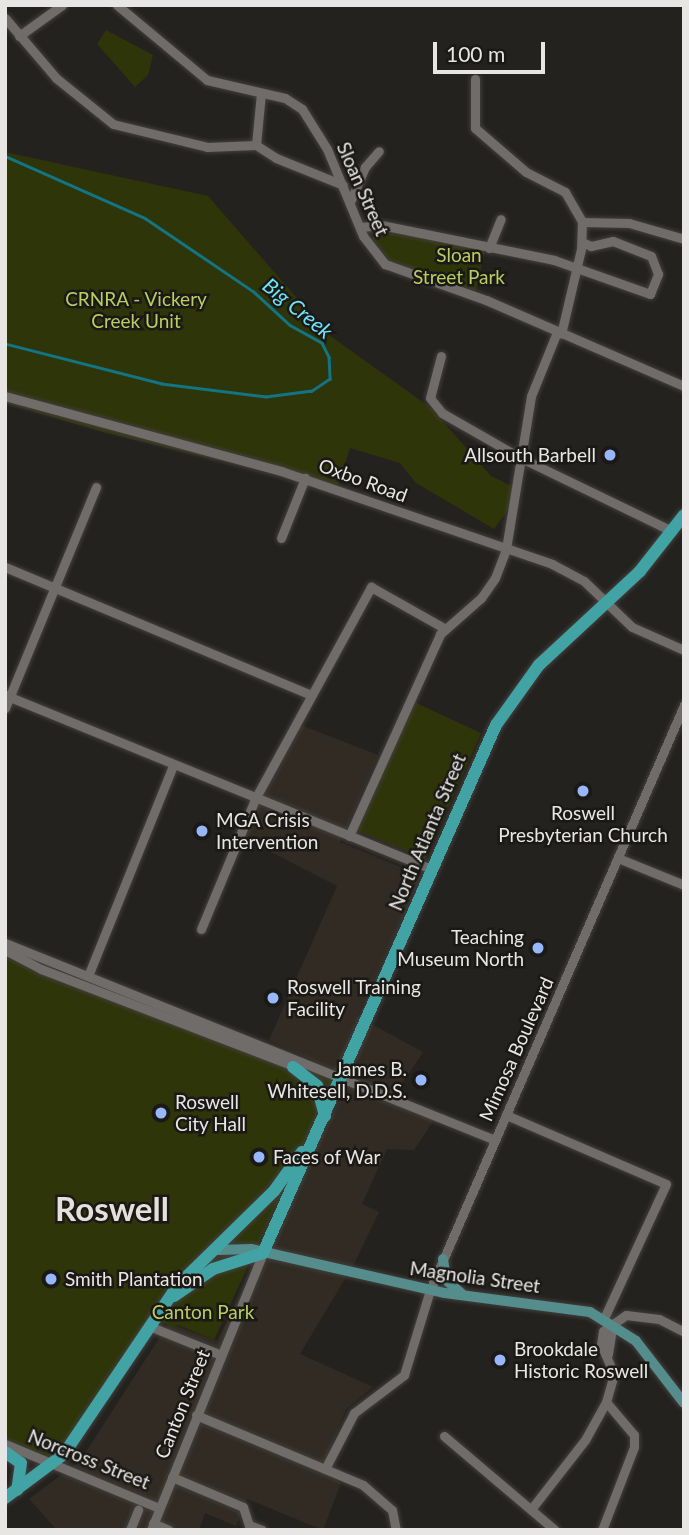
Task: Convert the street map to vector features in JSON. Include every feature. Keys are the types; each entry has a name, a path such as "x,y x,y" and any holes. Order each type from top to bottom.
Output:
{"highway":[{"name":"North Atlanta Street","path":"264,1253 432,869 504,712 539,665 606,602 684,515"},
{"path":"174,1296 177,1286 219,1250 274,1191 323,1121 317,1086 293,1067"},
{"path":"5,1498 55,1463 149,1326 174,1296 213,1269 264,1253"},
{"path":"5,1452 21,1463 18,1490"}],"main road":[{"name":"Magnolia Street","path":"219,1250 241,1247 429,1290 573,1309 609,1320 661,1370 684,1403"},
{"path":"443,1259 446,1280 464,1296"}],"street":[{"path":"19,36 62,5"},
{"name":"Sloan Street","path":"117,5 207,80 291,100 302,109 351,200 373,253 386,264 684,386"},
{"path":"5,18 56,78 113,124 207,147 256,145 276,158 343,185"},
{"path":"349,836 444,628 481,598 506,549 531,396 559,333 582,242 582,222 565,192 526,172 475,128 475,79"},
{"path":"256,145 261,93"},
{"path":"351,200 365,167 379,151"},
{"path":"489,248 501,219"},
{"path":"582,222 629,223 684,239"},
{"path":"360,227 381,225 489,248 577,270 650,294 657,282 652,256 613,242 591,246 582,242"},
{"path":"441,356 432,403 449,418 521,458 672,531"},
{"name":"Oxbo Road","path":"5,396 305,478 569,572 632,627 684,650"},
{"path":"281,538 305,478"},
{"path":"5,708 7,696 96,487"},
{"path":"5,567 309,694"},
{"path":"201,929 255,799 309,694 371,587 444,628"},
{"path":"7,696 173,766 432,869"},
{"name":"Mimosa Boulevard","path":"326,1467 354,1413 404,1375 429,1290 684,705"},
{"path":"88,976 173,766"},
{"path":"618,858 684,886"},
{"path":"5,943 495,1140"},
{"path":"5,950 41,969 293,1067 326,1073"},
{"path":"506,1115 667,1184 609,1320 608,1354 613,1382 606,1402 584,1440 533,1508"},
{"name":"Canton Street","path":"152,1526 264,1253"},
{"path":"609,1320 626,1315 659,1319 683,1331"},
{"path":"149,1326 220,1355"},
{"path":"602,1530 634,1447 634,1435 606,1402"},
{"path":"196,1415 326,1467 385,1500 392,1510 396,1530"},
{"path":"444,1436 533,1508 555,1530"},
{"name":"Norcross Street","path":"5,1444 159,1507"},
{"path":"172,1477 243,1507 249,1525 262,1530"},
{"path":"130,1530 138,1510"},
{"path":"152,1526 169,1530"}],"shaded area":[{"path":"298,724 378,755 340,842 422,876 357,1016 423,1052 390,1102 434,1120 414,1150 387,1149 362,1204 379,1212 354,1264 300,1354 373,1387 346,1409 322,1469 341,1483 323,1530 247,1499 236,1526 205,1513 199,1530 57,1530 29,1499 80,1461 169,1323 217,1341 351,1078 269,1040 337,886 242,837"}],"green space":[{"path":"106,30 153,55 148,75 135,87 97,44"},
{"name":"CRNRA - Vickery Creek Unit","path":"5,152 208,196 329,335 431,408 491,476 522,491 494,529 416,483 400,463 350,448 337,489 106,433 5,403"},
{"name":"Sloan Street Park","path":"382,229 485,250 476,291 390,261 371,238"},
{"path":"414,702 481,733 426,859 355,830"},
{"name":"Canton Park","path":"5,946 335,1077 214,1340 178,1325 172,1328 155,1317 119,1359 83,1423 44,1461 5,1447"}],"waterway":[{"name":"Big Creek","path":"5,156 145,218 253,291 290,325 322,343 329,357 330,379 312,391 266,397 162,384 5,344"}],"place":[{"name":"Allsouth Barbell","path":"610,455"},
{"name":"Roswell Presbyterian Church","path":"583,791"},
{"name":"MGA Crisis Intervention","path":"202,831"},
{"name":"Teaching Museum North","path":"538,948"},
{"name":"Roswell Training Facility","path":"273,998"},
{"name":"James B. Whitesell, D.D.S.","path":"421,1080"},
{"name":"Roswell City Hall","path":"161,1113"},
{"name":"Faces of War","path":"259,1157"},
{"name":"Smith Plantation","path":"51,1279"},
{"name":"Brookdale Historic Roswell","path":"500,1360"}],"district":[{"name":"Roswell","path":"112,1209"}]}
